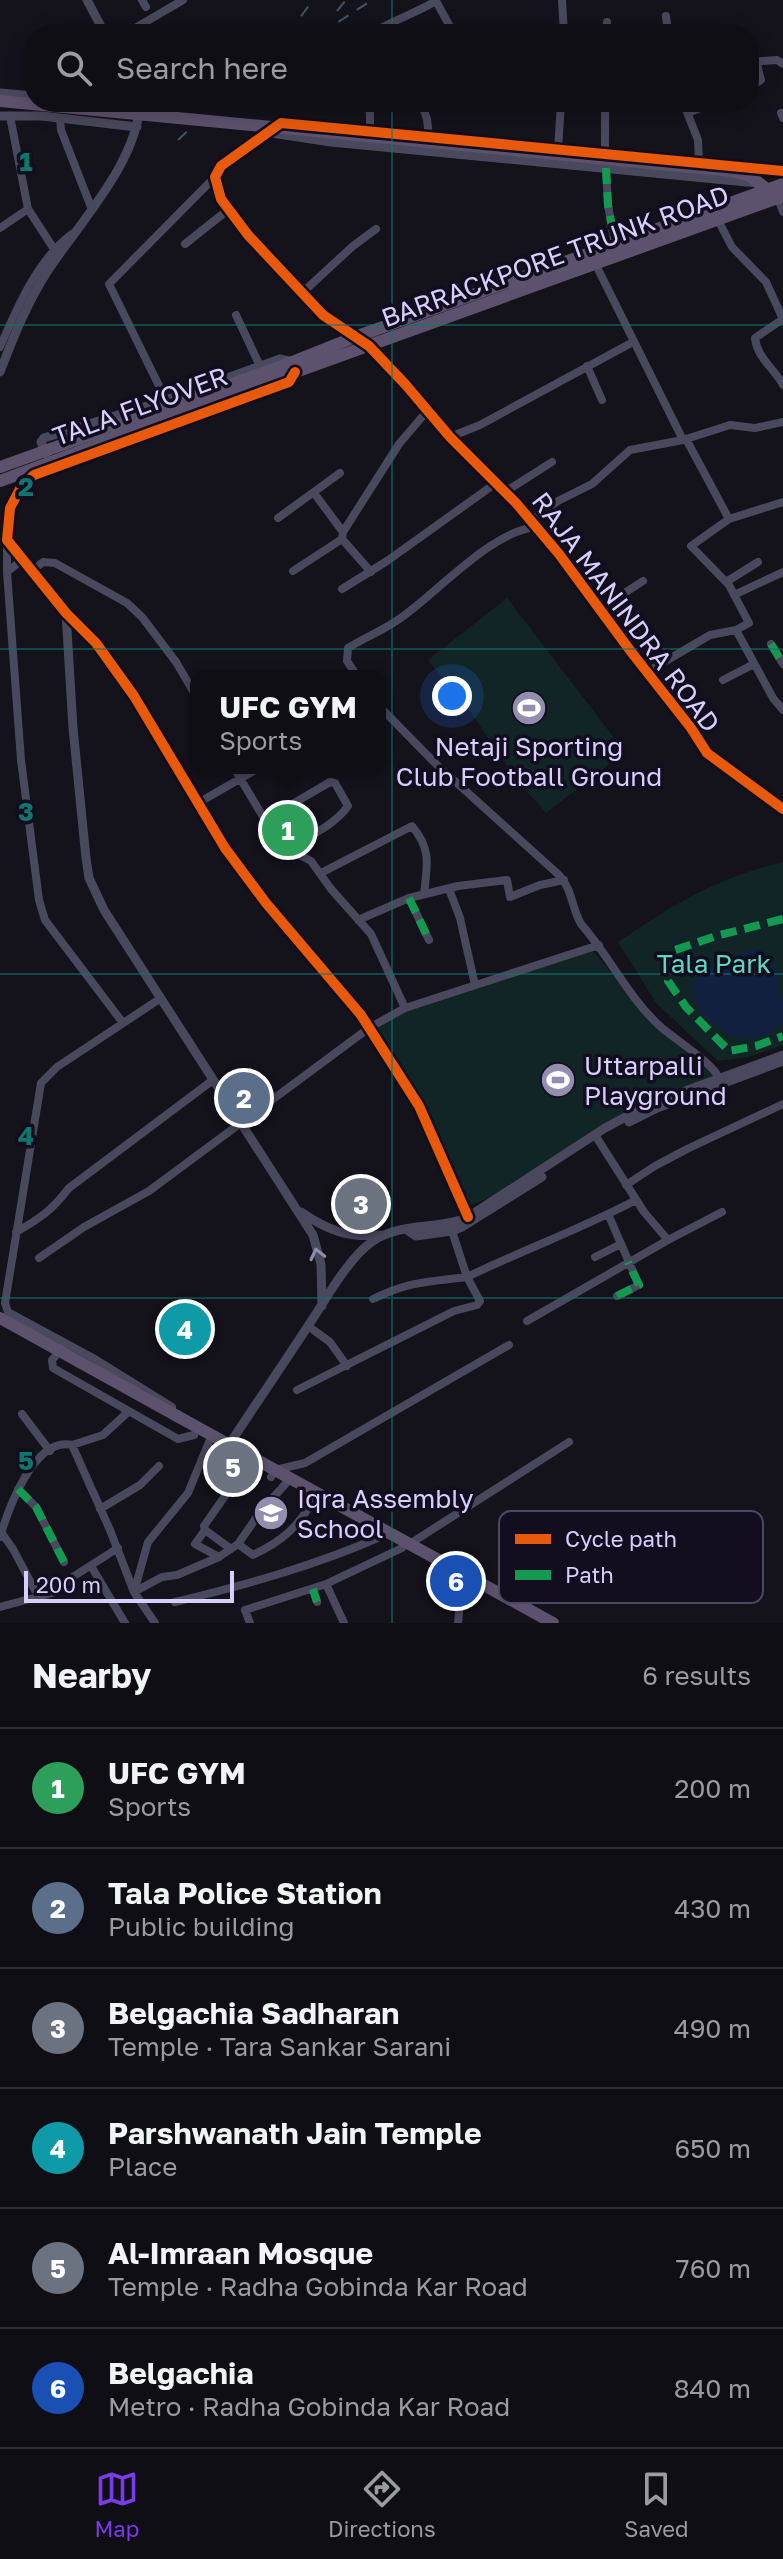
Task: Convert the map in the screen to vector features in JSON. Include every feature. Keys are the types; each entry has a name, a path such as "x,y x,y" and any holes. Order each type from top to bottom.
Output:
{"main road":[{"path":"0,101 24,103"},
{"path":"121,112 744,173 772,192"},
{"name":"BARRACKPORE TRUNK ROAD","path":"289,369 355,337 718,220 783,184"},
{"name":"BARRACKPORE TRUNK ROAD","path":"289,369 369,346 593,258 615,244 772,192"},
{"name":"TALA FLYOVER","path":"0,467 289,369"},
{"name":"TALA FLYOVER","path":"0,481 289,369"},
{"path":"4,1315 175,1420 194,1435 210,1438"},
{"path":"0,1325 227,1447 499,1600"},
{"path":"227,1447 248,1463 273,1474"},
{"path":"288,1482 313,1501 380,1537 405,1546"},
{"path":"462,1578 499,1596"},
{"path":"503,1603 536,1623"},
{"path":"513,1603 553,1623"}],"street":[{"path":"87,0 100,24"},
{"path":"142,24 183,0"},
{"path":"386,24 397,17 409,17 436,0 449,24"},
{"path":"562,0 563,24"},
{"path":"666,16 667,24"},
{"path":"759,61 777,60 783,64"},
{"path":"0,93 24,95"},
{"path":"0,347 11,321 117,169 137,127 139,112"},
{"path":"369,112 370,131"},
{"path":"425,112 429,137"},
{"path":"558,150 560,112"},
{"path":"605,112 605,155"},
{"path":"688,113 698,140 699,162"},
{"path":"58,250 28,209 5,116 60,118 137,127"},
{"path":"60,118 61,130 91,207"},
{"path":"166,400 109,284 215,177 221,166 281,123 783,171"},
{"path":"265,132 331,142 606,168 772,192 783,212"},
{"path":"606,168 615,244"},
{"name":"RAJA MANINDRA ROAD","path":"215,177 221,199 248,235 323,315 369,346 533,524 707,753 783,809"},
{"path":"0,228 28,209"},
{"path":"185,244 229,209"},
{"path":"718,220 732,247 766,282 783,319 755,338 759,355 783,385"},
{"path":"302,293 376,229"},
{"path":"0,372 13,336 58,250"},
{"path":"593,258 633,342 729,519"},
{"path":"236,315 260,366"},
{"path":"450,437 480,425 633,342"},
{"path":"51,469 41,442 44,438 166,400 280,359 289,369 289,382 51,469 34,475 21,487 10,508 6,534 7,572 21,760 39,900 45,920 123,1023"},
{"path":"587,366 602,400"},
{"path":"293,571 342,536 399,444 428,410"},
{"path":"353,670 347,661 348,648 400,619 500,540 533,524 558,501 592,484 630,450 685,439 730,425 755,428 783,422"},
{"path":"505,492 552,462"},
{"path":"278,518 340,473"},
{"path":"342,589 371,572 496,483"},
{"path":"314,493 342,536 371,572"},
{"path":"647,672 710,635 736,630 749,623 726,582 691,546 729,519 783,502"},
{"path":"7,540 66,613 96,643 134,696 225,848 369,1028 419,1106 468,1217"},
{"path":"7,572 22,560"},
{"path":"32,571 43,562 55,563 127,603 142,617 190,686"},
{"path":"726,582 758,562"},
{"path":"734,595 783,572"},
{"path":"600,609 643,581"},
{"path":"66,613 73,728 89,878 104,910 313,1235 321,1264 322,1306"},
{"path":"736,630 783,710"},
{"path":"771,644 783,664"},
{"path":"723,680 754,664"},
{"path":"386,713 437,765 564,880 570,888 572,908 651,1018 721,1080"},
{"path":"237,774 265,820 288,849 311,861 371,934 405,1008"},
{"path":"198,803 249,774"},
{"path":"265,820 330,782 335,783 348,806 329,825 288,849"},
{"path":"321,873 412,826 426,845 428,854 424,894"},
{"path":"358,920 409,898 449,889 507,880 510,897 540,885 564,880"},
{"path":"449,889 460,918 475,985"},
{"path":"409,898 429,940"},
{"path":"39,1258 84,1227 149,1191 204,1153 369,1028 405,1008 599,945"},
{"path":"134,1592 148,1542 188,1493 210,1438 196,1422 65,1343 4,1315 41,1083 57,1067 161,998"},
{"path":"721,1080 783,1055"},
{"path":"450,1228 650,1104 783,1061"},
{"path":"16,1232 59,1204 69,1188 213,1080"},
{"path":"626,1185 687,1149 783,1104"},
{"path":"596,1138 636,1200 668,1240"},
{"path":"295,1208 325,1229 363,1237 407,1230 450,1228 510,1198 596,1138"},
{"path":"373,1299 400,1286 467,1277 636,1200"},
{"path":"527,1321 722,1212"},
{"path":"608,1214 639,1285 617,1296"},
{"path":"297,1390 454,1311 477,1305 480,1301 467,1277 450,1228"},
{"path":"227,1447 362,1250 384,1235"},
{"path":"595,1257 621,1244"},
{"path":"308,1326 330,1342 347,1366"},
{"path":"65,1343 52,1360 53,1368 178,1439 194,1435"},
{"path":"273,1474 305,1463 509,1345"},
{"path":"39,1598 13,1549 1,1535 18,1489 24,1477 50,1451 62,1443 72,1445 103,1435 128,1412"},
{"path":"22,1414 50,1451"},
{"path":"250,1623 245,1610 326,1584 405,1546 569,1442"},
{"path":"72,1445 134,1592 155,1623"},
{"path":"219,1557 195,1544 221,1497 248,1463"},
{"path":"100,1509 140,1485 159,1466"},
{"path":"134,1592 162,1577 177,1575 219,1557 235,1546 288,1482"},
{"path":"18,1489 36,1507 64,1562"},
{"path":"205,1530 253,1555 274,1545 299,1524 313,1501"},
{"path":"175,1602 261,1580 380,1537"},
{"path":"0,1607 56,1592 71,1578 118,1548"},
{"path":"91,1566 125,1623"},
{"path":"458,1623 462,1578"},
{"path":"326,1584 344,1623"},
{"path":"313,1589 317,1602"}],"green space":[{"name":"Netaji Sporting Club Football Ground","path":"507,598 625,752 546,813 516,779 459,695 453,698 443,688 447,683 428,660"},
{"name":"Tala Park","path":"783,862 783,1045 749,1057 718,1061 656,1003 618,942 716,884"},
{"name":"Uttarpalli Playground","path":"593,951 667,1035 720,1076 677,1089 493,1196 469,1206 440,1143 377,1028 406,1010"}],"water":[{"path":"764,949 779,975 777,987 783,1000 783,1022 762,1036 740,1038 709,1021 696,1002 691,987 705,971 722,959"}],"railway":[{"path":"295,24 313,0"},
{"path":"337,11 346,0"},
{"path":"335,24 372,0"},
{"path":"178,140 208,112"}],"marked path":[{"path":"606,168 615,244"},
{"path":"771,644 783,664"},
{"path":"409,898 429,940"},
{"path":"783,919 675,950 668,981 686,1007 729,1051 756,1046 783,1036"},
{"path":"617,1296 639,1285 628,1262"},
{"path":"18,1489 36,1507 64,1562"},
{"path":"313,1589 317,1602"}],"cycle path":[{"path":"783,171 281,123 221,166 215,177 221,199 248,235 323,315 369,346 450,437 516,503 559,554 707,753 783,809"},
{"path":"295,372 289,382 34,475 21,487 10,508 7,540 66,613 96,643 134,696 225,848 266,903 361,1015 419,1106 468,1217"}],"place":[{"name":"Netaji Sporting Club Football Ground","path":"529,708"},
{"name":"UFC GYM","path":"288,830"},
{"name":"Uttarpalli Playground","path":"558,1080"},
{"name":"Tala Police Station","path":"244,1098"},
{"name":"Belgachia Sadharan","path":"361,1204"},
{"name":"Parshwanath Jain Temple","path":"185,1329"},
{"name":"Al-Imraan Mosque","path":"233,1467"},
{"name":"Iqra Assembly School","path":"271,1513"},
{"name":"Belgachia","path":"456,1581"}]}
